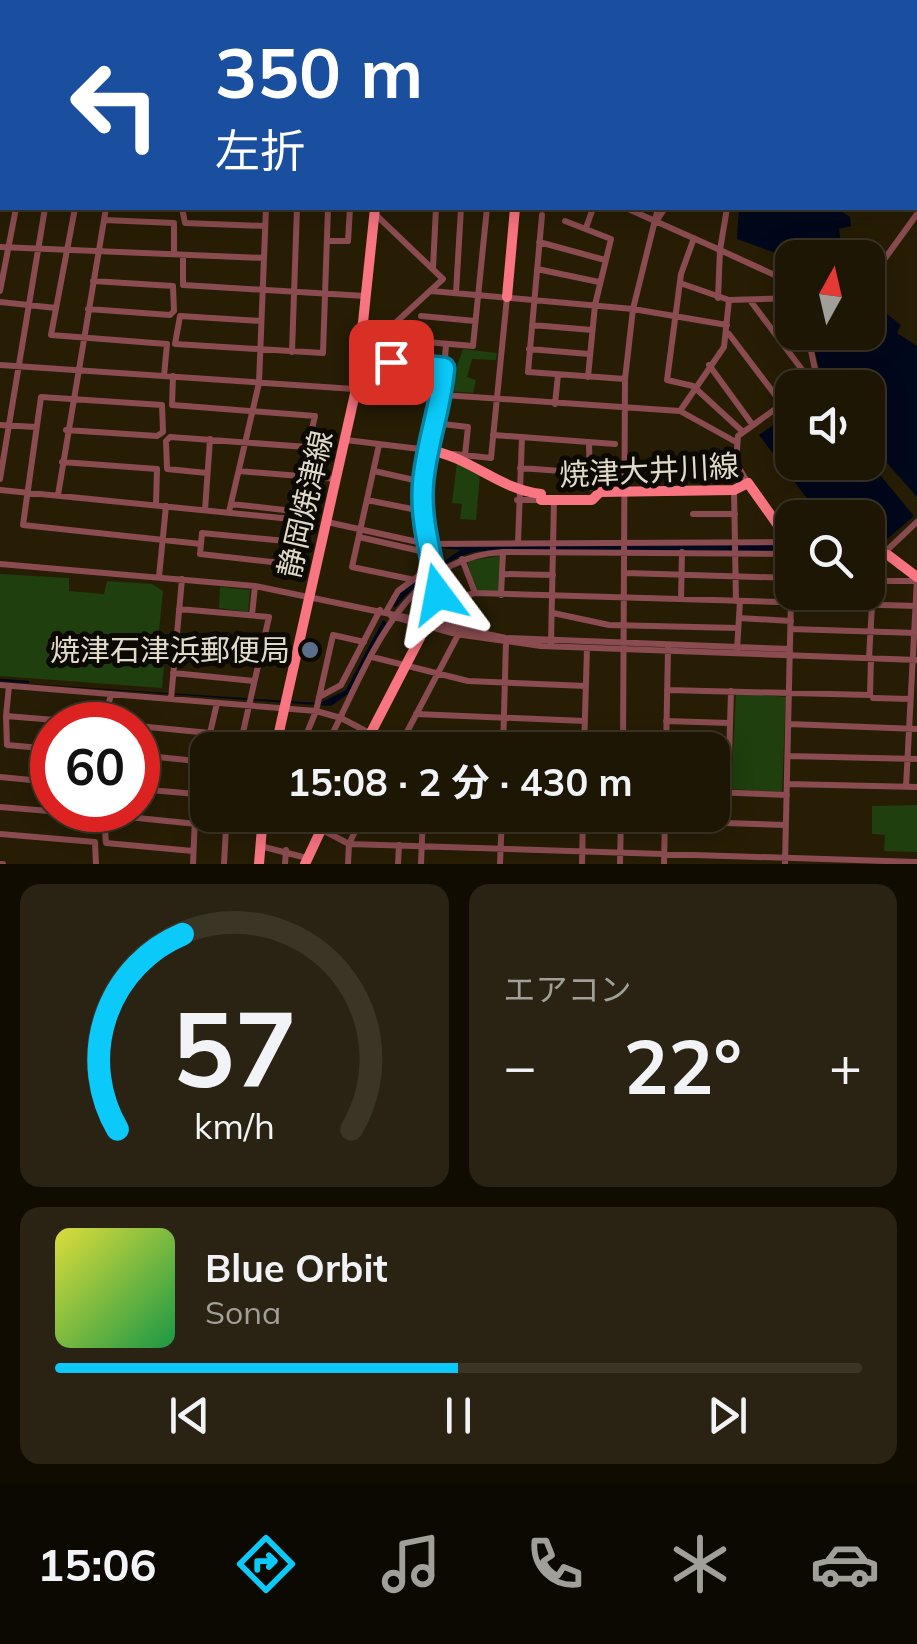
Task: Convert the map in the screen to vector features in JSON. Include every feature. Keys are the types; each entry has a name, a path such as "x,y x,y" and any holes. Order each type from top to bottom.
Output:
{"main road":[{"name":"静岡焼津線","path":"279,732 356,389 374,210"},
{"path":"506,297 515,210"},
{"path":"371,732 438,603 422,512 428,450 442,395"},
{"name":"焼津大井川線","path":"428,450 448,453 518,494 541,494 541,500 592,500 600,492 734,490 748,484 775,525"},
{"path":"885,555 916,577"},
{"path":"260,864 261,832"},
{"path":"306,861 320,832"}],"street":[{"path":"0,290 4,247 15,210"},
{"path":"0,479 4,425 45,210"},
{"path":"75,210 51,335 167,344 172,406 315,416 286,541 280,563 200,554 202,533 286,541"},
{"path":"58,495 106,210"},
{"path":"182,210 185,223 265,226"},
{"path":"230,508 259,383 266,210"},
{"path":"292,352 297,210"},
{"path":"261,321 180,316 175,344 323,353 328,210"},
{"path":"327,241 348,241 350,210"},
{"path":"374,210 442,279 379,338"},
{"path":"433,270 436,210"},
{"path":"456,293 460,210"},
{"path":"364,337 473,346 487,210"},
{"path":"586,228 592,210"},
{"path":"631,210 775,275"},
{"path":"624,732 625,379 633,309 660,210"},
{"path":"718,298 727,210"},
{"path":"885,258 917,214"},
{"path":"542,216 528,372 625,379"},
{"path":"104,220 174,223 183,285 368,296"},
{"path":"566,221 610,239 595,305 588,376"},
{"path":"694,238 680,283 667,380 694,386 742,432"},
{"path":"539,242 605,260"},
{"path":"4,247 264,258"},
{"path":"536,269 599,282"},
{"path":"88,309 170,314 174,311 173,286 93,281"},
{"path":"680,283 729,300 775,300"},
{"path":"431,291 633,309 728,329 775,394"},
{"path":"448,453 491,458 506,297"},
{"path":"680,411 728,329 729,300"},
{"path":"0,302 56,308"},
{"path":"752,302 799,370"},
{"path":"421,316 476,321"},
{"path":"532,325 592,330"},
{"path":"393,340 391,362 444,368"},
{"path":"442,395 446,345"},
{"path":"530,349 589,354"},
{"path":"0,365 680,411 736,442"},
{"path":"709,365 752,424"},
{"path":"555,404 558,375"},
{"path":"66,430 157,436 163,432 162,405 42,397 22,525 201,544"},
{"path":"748,484 736,463 736,442 742,432 775,409"},
{"path":"434,424 468,427 465,455"},
{"path":"4,425 36,427"},
{"path":"494,435 615,444"},
{"path":"208,472 167,470 164,465 170,437 307,447"},
{"path":"518,543 522,438"},
{"path":"205,510 210,439"},
{"path":"346,440 428,450"},
{"path":"590,442 590,488"},
{"path":"379,445 352,566 410,579 434,571"},
{"path":"62,462 158,469 156,505"},
{"path":"520,468 589,473"},
{"path":"239,471 337,479"},
{"path":"374,472 423,482"},
{"path":"0,490 292,515"},
{"path":"734,490 737,650"},
{"path":"367,500 422,512"},
{"path":"551,644 554,500"},
{"path":"159,577 166,506"},
{"path":"693,514 735,514"},
{"path":"327,522 456,553 775,550"},
{"path":"885,552 917,522"},
{"path":"317,705 341,685 364,642 389,613 456,553 518,543 554,542 736,540 775,546"},
{"path":"501,595 502,552"},
{"path":"681,599 682,552"},
{"path":"456,553 475,593"},
{"path":"0,564 255,586 389,613 458,634 506,641 915,660"},
{"path":"626,573 775,578"},
{"path":"502,574 553,575"},
{"path":"885,579 916,577 913,729 906,787"},
{"path":"334,732 372,657 389,613 410,579"},
{"path":"171,696 182,580"},
{"path":"252,615 255,586"},
{"path":"438,603 475,593 775,602"},
{"path":"885,605 916,606"},
{"path":"179,609 269,616 243,732"},
{"path":"786,860 792,610"},
{"path":"667,690 870,696 872,610"},
{"path":"552,613 626,624 738,628"},
{"path":"739,618 915,633"},
{"path":"427,624 506,641"},
{"path":"407,732 458,634"},
{"path":"307,732 317,705 332,636 364,642"},
{"path":"504,732 506,641"},
{"path":"176,642 262,650"},
{"path":"551,644 737,650"},
{"path":"585,732 587,648"},
{"path":"666,732 668,650"},
{"path":"372,657 436,676 504,684 586,686"},
{"path":"173,673 254,681"},
{"path":"30,747 6,745 5,686 171,696 217,704 317,705 366,732"},
{"path":"730,732 731,692"},
{"path":"6,716 104,724 112,694"},
{"path":"874,698 912,697"},
{"path":"210,732 217,704"},
{"path":"416,714 585,720"},
{"path":"666,721 730,723"},
{"path":"788,724 913,729"},
{"path":"160,728 200,732"},
{"path":"788,756 917,759"},
{"path":"160,757 190,760"},
{"path":"0,777 30,780"},
{"path":"787,784 917,788"},
{"path":"160,791 190,793"},
{"path":"730,793 787,795"},
{"path":"0,807 30,809"},
{"path":"190,824 108,816 102,836 106,843 193,850"},
{"path":"730,822 786,826"},
{"path":"192,864 194,832"},
{"path":"224,864 226,832"},
{"path":"327,832 349,844 917,862"},
{"path":"348,864 349,844 355,832"},
{"path":"421,864 422,832"},
{"path":"500,864 502,832"},
{"path":"582,864 583,832"},
{"path":"620,864 621,832"},
{"path":"664,832 664,864"},
{"path":"0,834 95,842 96,864"},
{"path":"398,864 399,845"},
{"path":"260,846 286,850 306,861"},
{"path":"285,864 286,850"}],"green space":[{"path":"463,349 497,353 496,360 472,359 467,377 476,380 473,393 448,391"},
{"path":"457,463 480,474 476,520 460,519 462,504 452,503"},
{"path":"500,556 500,591 476,591 467,561"},
{"path":"0,574 69,578 69,591 104,594 107,581 152,584 163,591 158,641 166,642 162,688 0,676"},
{"path":"220,587 250,590 248,612 219,608"},
{"path":"736,693 786,697 782,792 731,789"},
{"path":"917,805 917,852 884,851 885,835 872,834 872,806"}],"water":[{"path":"739,210 840,210 850,217 851,226 839,229 841,240 775,240 775,253 737,239"},
{"path":"885,313 901,325 897,333 917,346 917,497 885,463 885,370 820,370 814,350 885,350"},
{"path":"775,424 775,456 759,435"},
{"path":"793,480 884,480 914,516 885,541 885,500 808,500"},
{"path":"775,544 775,551 479,551 444,565 422,580 396,607 392,606 401,592 460,550 432,547"},
{"path":"383,620 387,623 352,691 331,706 0,682 320,703 346,690"}],"waterway":[{"path":"0,680 28,682"}],"place":[{"name":"焼津石津浜郵便局","path":"310,650"}],"route":[{"path":"391,362 444,368 423,482 422,512 438,594"}]}
